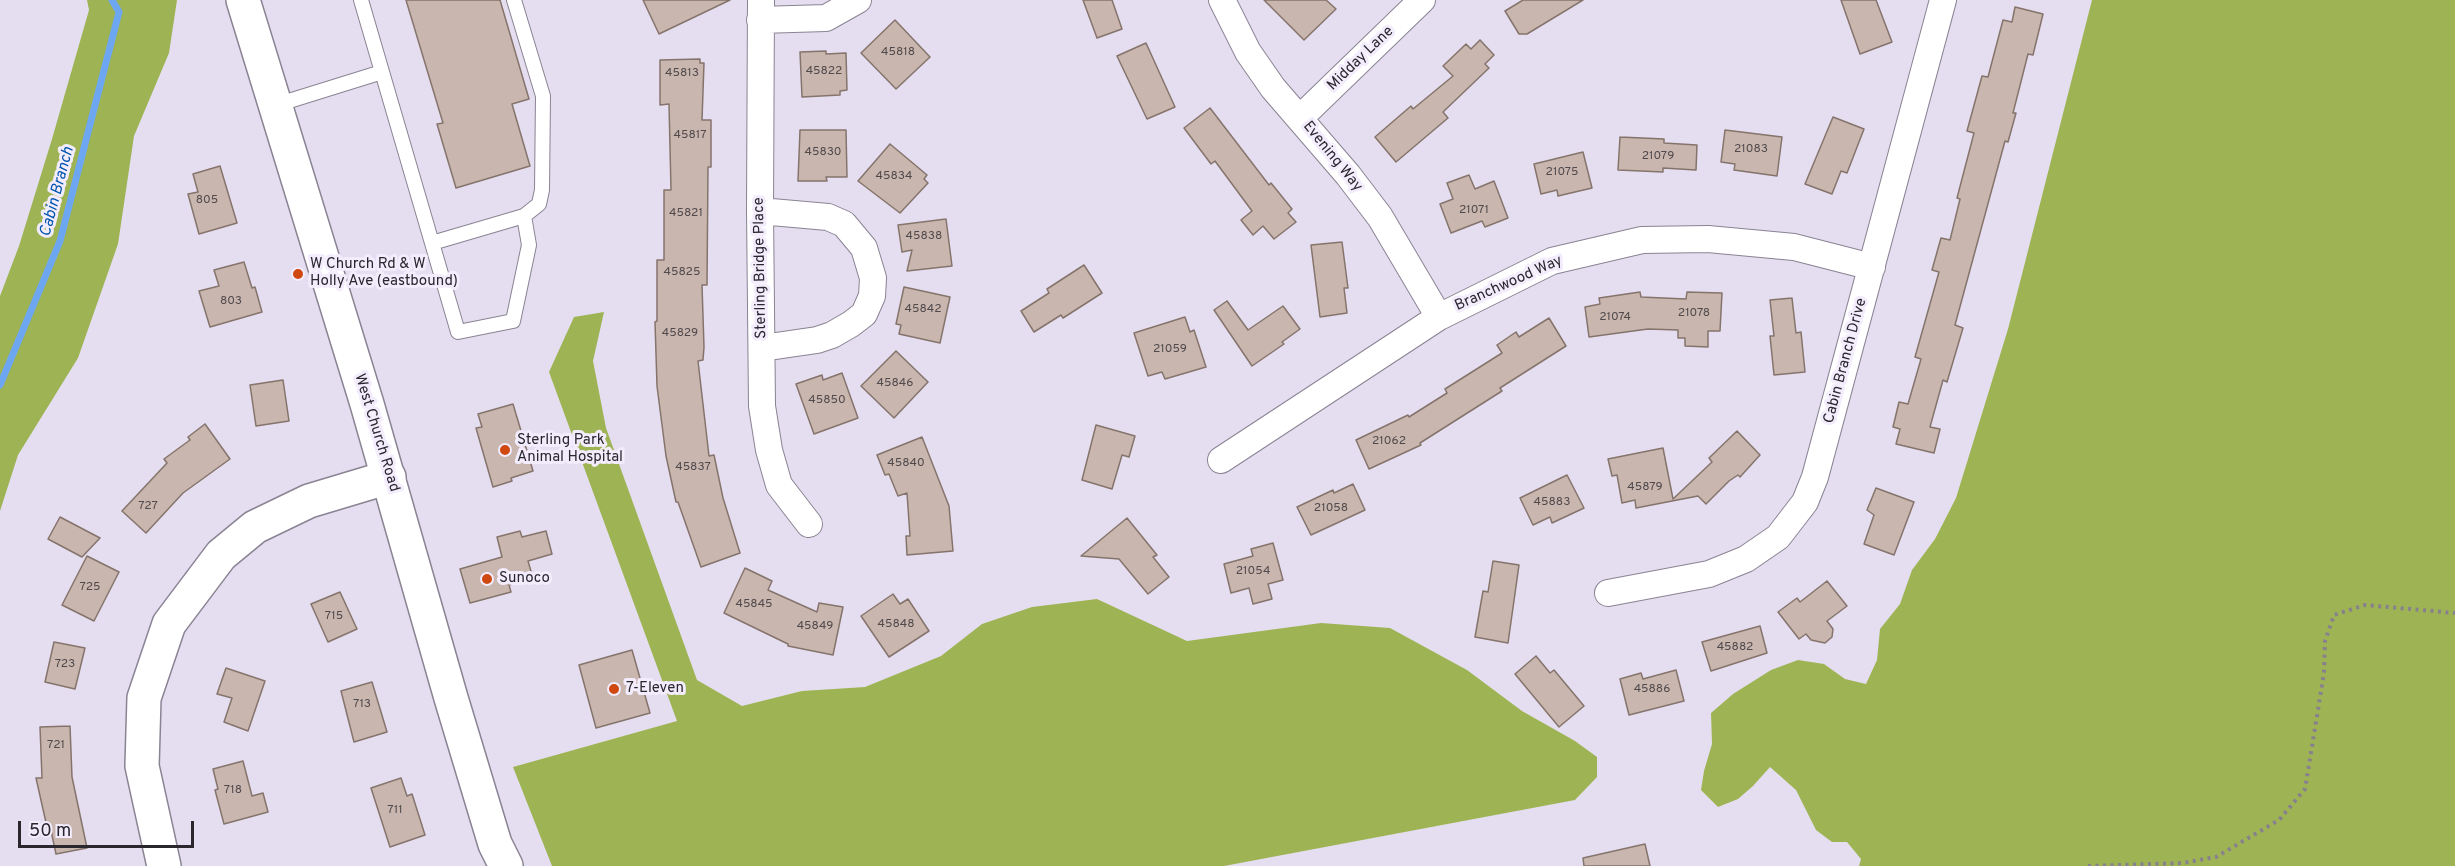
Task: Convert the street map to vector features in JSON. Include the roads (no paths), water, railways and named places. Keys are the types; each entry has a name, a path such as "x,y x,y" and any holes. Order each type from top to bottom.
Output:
{"main road":[{"name":"West Church Road","path":"243,0 389,477 454,709 495,844 506,866"},
{"path":"164,866 142,766 144,698 169,624 221,555 255,527 309,501 389,477"}],"street":[{"path":"761,10 826,18 858,0"},
{"name":"Evening Way","path":"1222,0 1248,52 1273,88 1348,175 1380,217 1439,316"},
{"name":"Midday Lane","path":"1300,118 1422,0"},
{"name":"Cabin Branch Drive","path":"1608,593 1709,574 1746,559 1778,537 1805,502 1815,477 1943,0"},
{"name":"Sterling Bridge Place","path":"761,10 762,406 769,450 779,485 809,524"},
{"path":"760,211 828,217 844,224 864,248 873,278 872,296 864,314 851,324 832,335 817,340 762,348"},
{"name":"Branchwood Way","path":"1221,460 1439,316 1551,261 1642,240 1708,239 1794,248 1872,267"}],"lane":[{"path":"362,0 458,332 513,321 529,245 525,216"},
{"path":"432,243 525,216 539,204 543,190 543,96 514,0"},
{"path":"276,105 382,72"}],"waterway":[{"name":"Cabin Branch","path":"0,385 60,241 119,12 112,0"}],"place":[{"name":"W Church Rd & W Holly Ave (eastbound)","path":"298,274"},
{"name":"Sterling Park Animal Hospital","path":"505,450"},
{"name":"Sunoco","path":"487,579"},
{"name":"7-Eleven","path":"614,689"}]}
